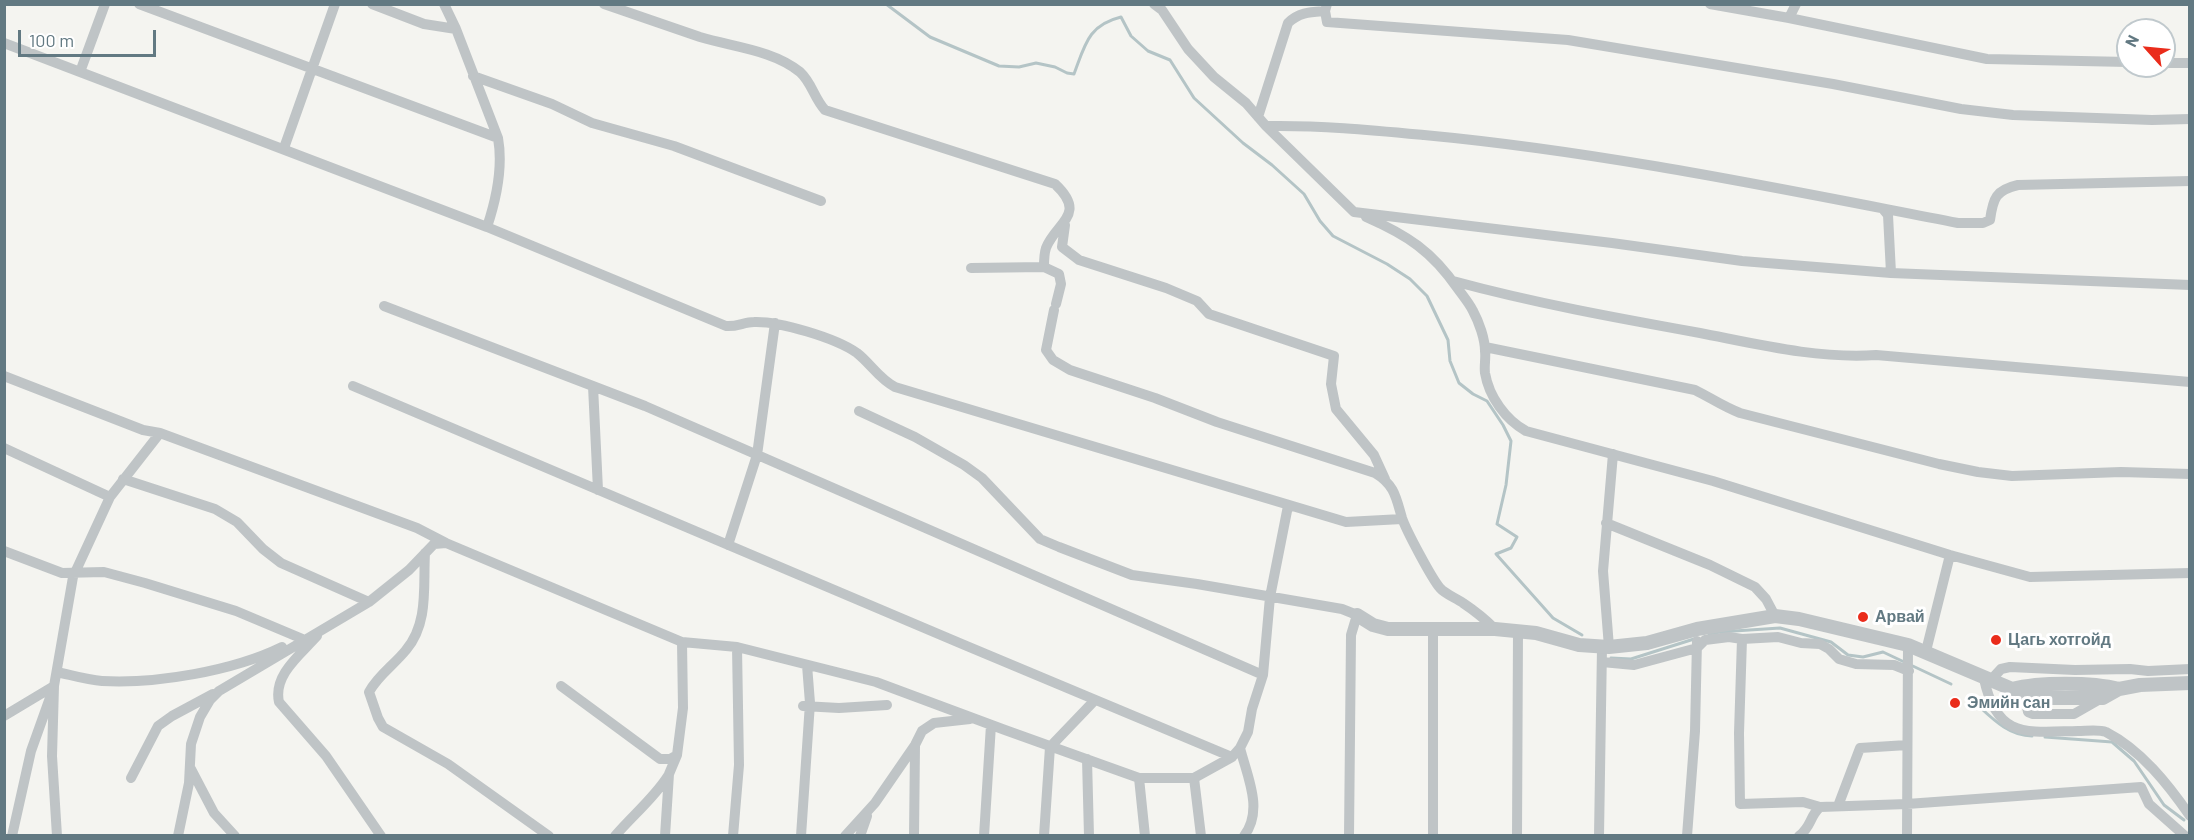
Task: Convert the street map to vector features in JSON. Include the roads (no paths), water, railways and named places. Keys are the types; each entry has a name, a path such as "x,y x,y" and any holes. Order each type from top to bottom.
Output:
{"street":[{"path":"80,72 105,4"},
{"path":"139,4 498,138"},
{"path":"284,148 314,70 335,4"},
{"path":"372,4 424,24 456,29"},
{"path":"444,4 498,138 500,164 492,213 487,227"},
{"path":"604,4 783,61 799,72 811,85 818,102 825,110 1054,184 1065,194 1070,205 1062,247 1079,260 1166,288 1197,301 1209,314 1334,356 1331,384 1336,409 1374,455 1397,499 1402,519 1440,588 1480,614 1495,629"},
{"path":"1154,4 1162,10 1188,49 1214,77 1246,103 1354,212 1396,230 1418,243 1435,260 1453,281 1474,312 1485,347 1485,374 1493,397 1514,424 1526,431 1713,481 1950,555 2030,577 2190,573"},
{"path":"1710,4 1987,59 2116,62"},
{"path":"1789,18 1796,4"},
{"path":"1262,121 1288,23 1295,16 1326,8 1327,22 1568,40 1833,84 1961,109 2013,115 2152,120 2190,119"},
{"path":"4,43 487,227 726,326 738,327 751,322 775,323 843,345 858,354 885,382 895,387 1346,522 1402,519"},
{"path":"473,76 552,104 592,123 674,146 821,201"},
{"path":"1262,121 1508,143 1669,167 1958,223 1983,223 1990,220 1992,203 2006,188 2051,183 2190,181"},
{"path":"1883,208 1888,215 1891,273"},
{"path":"1354,212 1567,237 1742,261 1891,273 2190,285"},
{"path":"1044,267 1047,247 1066,222"},
{"path":"971,268 1044,267 1059,274 1061,284 1046,350 1053,360 1070,370 1155,398 1216,422 1375,473 1385,479"},
{"path":"1453,281 1622,319 1778,348 1849,357 1876,356 2190,382"},
{"path":"384,306 645,406 1263,675"},
{"path":"728,545 757,455 775,323"},
{"path":"1485,347 1695,390 1722,406 1740,413 1978,472 2012,476 2121,472 2190,474"},
{"path":"4,376 143,430 160,433 417,528 446,543 682,642 737,647 876,682 1139,778 1194,778 1232,757 1240,748 1248,732 1252,709 1263,675 1270,597 1288,506"},
{"path":"353,386 1232,757"},
{"path":"593,386 598,490"},
{"path":"859,411 915,437 964,465 982,478 1040,539 1132,575 1342,609 1373,625 1388,629 1518,631 1604,652 1634,665 1697,648 1705,640 1729,637 1742,639 1778,637 1801,643 1820,644 1839,659 1856,664 1894,665 1909,671"},
{"path":"12,836 31,751 54,686 75,573 110,497 160,433"},
{"path":"4,448 110,497"},
{"path":"1599,836 1604,652 1603,571 1613,454"},
{"path":"123,479 215,509 237,522 263,549 281,562 369,602"},
{"path":"1606,523 1710,565 1755,587 1766,599 1775,616"},
{"path":"57,672 100,681 153,679 218,669 277,649 323,629 369,602 409,570 434,544 446,543"},
{"path":"4,551 55,570 75,573 104,572 145,583 236,611 302,639"},
{"path":"425,552 421,624 412,643 394,664 377,678 369,692 378,718 383,727 448,764 549,836"},
{"path":"1926,651 1950,555"},
{"path":"1349,836 1351,635 1357,615"},
{"path":"1604,652 1697,629 1775,616 1799,619 1908,645 2012,689 2025,698 2103,698 2139,678 2190,669"},
{"path":"323,629 286,670 277,692 279,702 326,756 381,836"},
{"path":"1688,836 1695,731 1697,629"},
{"path":"1433,631 1433,836"},
{"path":"1517,836 1518,631"},
{"path":"131,778 158,726 302,639"},
{"path":"1742,639 1739,733 1740,804 1803,802 1820,807 1907,804 2141,787 2149,804 2185,836"},
{"path":"619,833 644,803 657,794 677,755 683,708 682,642"},
{"path":"1907,836 1908,645"},
{"path":"733,836 739,765 737,647"},
{"path":"801,836 807,665"},
{"path":"1987,680 2001,669 2010,667 2190,683"},
{"path":"1987,680 1992,708 2006,724 2019,729 2046,732 2104,731 2148,764 2190,816"},
{"path":"2012,689 2025,686 2103,685 2118,689"},
{"path":"4,716 54,686"},
{"path":"54,686 52,756 57,836"},
{"path":"561,686 660,759 670,759 677,755"},
{"path":"178,836 191,769 191,744 200,717 210,700 219,691"},
{"path":"1044,836 1050,747 1095,700"},
{"path":"806,706 839,708 887,705"},
{"path":"860,836 875,803 915,745 921,730 934,723 973,719"},
{"path":"984,836 991,725"},
{"path":"914,836 915,745"},
{"path":"1838,806 1860,748 1907,746"},
{"path":"1240,748 1253,797 1254,814 1251,826 1244,836"},
{"path":"1087,759 1089,836"},
{"path":"191,769 214,813 235,836"},
{"path":"665,836 669,774"},
{"path":"1139,778 1145,836"},
{"path":"1194,778 1202,836"},
{"path":"845,836 875,803"},
{"path":"1799,836 1808,829 1813,813 1820,807"}],"waterway":[{"path":"886,4 930,37 999,66 1019,67 1036,63 1074,74 1089,38 1101,25 1121,17 1131,36 1148,51 1170,60 1194,98 1304,194 1320,221 1333,236 1387,264 1410,279 1427,296 1448,340 1450,361 1459,383 1487,401 1511,441 1506,485 1497,524 1517,537 1511,548 1496,554 1553,618 1582,635"},
{"path":"1709,635 1719,632 1780,628 1831,642 1848,655 1863,657 1883,652 1951,684"},
{"path":"1611,658 1631,659 1694,639"},
{"path":"1972,700 2007,729 2032,736"},
{"path":"2045,737 2112,742 2134,761 2164,805 2184,820"}],"place":[{"name":"Арвай","path":"1863,617"},
{"name":"Цагь хотгойд","path":"1996,640"},
{"name":"Эмийн сан","path":"1955,703"}]}
